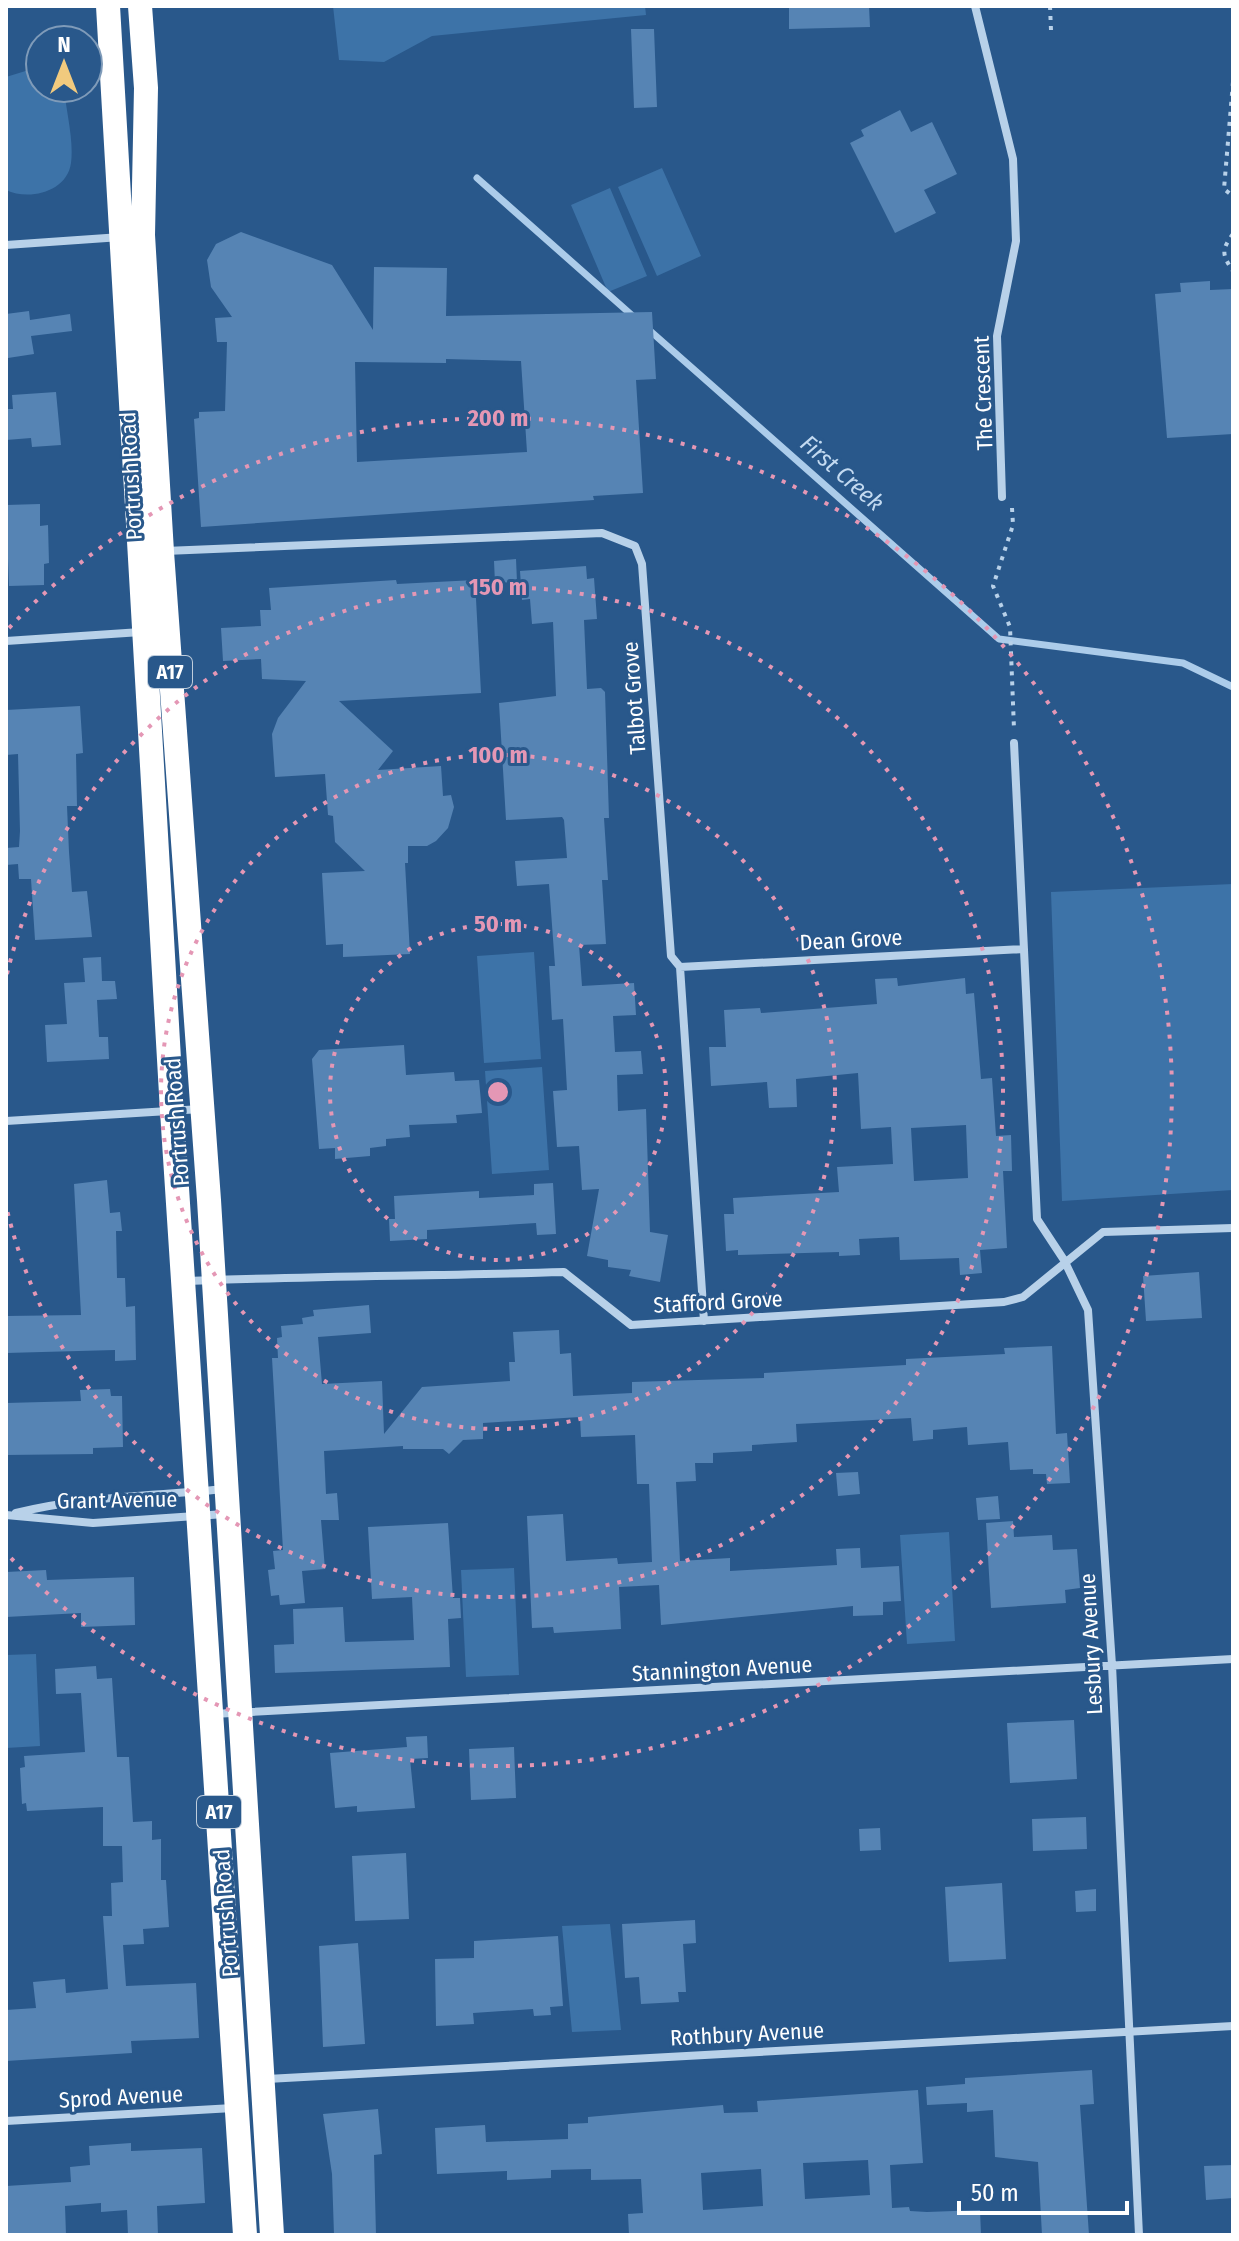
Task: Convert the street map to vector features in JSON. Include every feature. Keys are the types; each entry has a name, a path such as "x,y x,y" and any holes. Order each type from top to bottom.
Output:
{"highway":[{"name":"Portrush Road","path":"108,6 172,1111 245,2235"},
{"name":"Portrush Road","path":"140,6 146,88 143,235 162,552 203,1109 272,2235"}],"street":[{"name":"The Crescent","path":"975,6 1013,159 1016,241 997,336 1002,497"},
{"path":"6,245 121,237"},
{"name":"Talbot Grove","path":"162,552 602,533 635,546 642,564 671,956 680,967 704,1321"},
{"path":"6,641 145,632"},
{"path":"1014,743 1037,1219 1064,1260"},
{"name":"Dean Grove","path":"680,967 1024,949"},
{"path":"6,1121 203,1109"},
{"name":"Stafford Grove","path":"185,1281 338,1274 399,1277 564,1272 631,1325 1004,1302 1023,1297 1064,1260 1103,1232 1233,1228"},
{"name":"Lesbury Avenue","path":"1064,1260 1088,1310 1112,1665 1139,2235"},
{"name":"Grant Avenue","path":"7,1515 93,1523 226,1501"},
{"name":"Grant Avenue","path":"7,1515 63,1503 199,1504 226,1501"},
{"name":"Stannington Avenue","path":"212,1714 1233,1659"},
{"name":"Rothbury Avenue","path":"262,2079 1233,2026"},
{"name":"Sprod Avenue","path":"6,2121 237,2108"}],"path":[{"path":"1050,6 1051,30"},
{"path":"1233,82 1224,189 1233,196"},
{"path":"1233,234 1224,247 1223,256 1233,271"},
{"path":"1002,497 1012,508 1013,525 993,586 1010,627 1014,743"}],"shaded area":[{"path":"333,6 645,6 646,15 432,36 384,62 339,60"},
{"path":"24,71 24,104 66,104 71,163 62,181 46,192 25,194 6,190 6,77"},
{"path":"662,168 701,256 657,276 618,187"},
{"path":"610,188 647,276 608,292 571,205"},
{"path":"1233,884 1233,1190 1062,1201 1051,892"},
{"path":"534,952 541,1059 484,1063 477,956"},
{"path":"542,1067 549,1170 492,1174 485,1071"},
{"path":"949,1532 955,1641 907,1644 900,1535"},
{"path":"514,1568 519,1675 466,1677 461,1570"},
{"path":"36,1654 40,1746 6,1748 6,1655"},
{"path":"610,1924 621,2030 572,2032 562,1926"}],"building":[{"path":"789,6 869,6 870,27 789,29"},
{"path":"631,29 654,29 657,107 634,108"},
{"path":"900,110 911,132 932,122 957,174 924,190 936,213 895,233 850,143 864,136 861,130"},
{"path":"241,232 332,265 373,330 374,267 447,268 446,316 652,312 656,379 636,380 643,493 593,496 594,500 201,527 194,419 199,418 199,412 225,411 227,342 217,342 215,318 232,317 211,287 207,260 216,244","holes":["446,359 521,361 527,452 357,462 355,362 446,363"]},
{"path":"1210,281 1210,290 1233,289 1233,434 1167,438 1155,294 1181,292 1180,283"},
{"path":"29,311 30,320 70,314 72,331 31,336 34,354 8,358 6,314"},
{"path":"56,392 61,445 32,447 31,438 6,440 6,409 13,409 12,395"},
{"path":"40,504 40,526 48,525 49,563 44,564 44,585 9,586 6,505"},
{"path":"516,559 517,582 495,583 494,561"},
{"path":"586,566 587,579 594,578 597,619 584,620 587,689 601,688 605,692 609,818 604,818 608,880 602,880 606,944 579,945 582,986 634,983 636,1015 613,1016 615,1052 641,1051 643,1074 617,1075 618,1111 646,1109 650,1232 668,1235 660,1282 629,1276 631,1270 608,1267 608,1260 587,1256 599,1189 582,1190 579,1146 557,1147 553,1091 567,1090 563,1019 552,1020 549,966 555,966 549,884 517,886 515,861 567,858 564,820 562,817 506,820 499,703 556,696 553,622 532,624 530,599 522,600 520,571"},
{"path":"396,580 397,584 475,580 481,693 339,701 393,751 378,770 441,766 443,796 451,795 454,807 448,828 436,841 427,846 408,846 408,863 405,863 410,954 343,957 343,944 326,945 322,873 365,871 335,842 333,816 328,815 325,774 275,777 272,734 278,718 306,681 262,679 261,659 223,661 221,628 261,626 260,610 271,610 269,588"},
{"path":"80,706 83,753 76,754 77,806 67,806 69,852 72,892 87,891 92,937 35,940 31,879 19,879 18,864 6,865 6,848 19,847 20,831 18,754 6,755 6,710"},
{"path":"101,957 102,981 115,981 117,999 97,1000 99,1037 108,1037 109,1059 47,1062 45,1025 67,1024 64,983 85,982 83,958"},
{"path":"897,978 898,986 965,978 966,994 974,993 981,1079 992,1078 996,1136 1011,1135 1012,1171 1003,1171 1007,1248 980,1250 982,1273 960,1275 959,1258 900,1260 899,1237 859,1239 860,1255 839,1256 839,1252 738,1255 738,1250 726,1251 724,1214 734,1214 733,1198 839,1192 837,1167 893,1164 891,1127 861,1129 858,1073 796,1079 797,1107 769,1108 767,1082 711,1086 709,1047 726,1047 724,1010 760,1008 761,1013 877,1004 875,979","holes":["966,1125 968,1178 914,1181 911,1128"]},
{"path":"404,1045 406,1075 454,1072 455,1081 479,1080 482,1113 456,1115 457,1123 409,1125 410,1137 386,1139 386,1146 370,1148 370,1156 335,1159 335,1148 319,1149 312,1059 319,1050"},
{"path":"107,1180 110,1213 120,1212 122,1231 116,1231 117,1278 125,1278 126,1307 135,1306 136,1360 115,1361 115,1350 6,1353 6,1316 81,1315 74,1184"},
{"path":"553,1183 556,1234 537,1235 536,1223 427,1230 427,1239 390,1241 389,1219 395,1219 394,1196 479,1191 479,1198 534,1195 534,1184"},
{"path":"1199,1272 1202,1318 1146,1321 1143,1276"},
{"path":"369,1305 371,1333 318,1337 322,1384 382,1381 384,1434 422,1387 510,1381 509,1362 515,1362 513,1332 559,1330 560,1354 571,1353 573,1396 632,1393 632,1382 764,1378 764,1373 906,1365 906,1359 1005,1354 1004,1348 1052,1346 1056,1434 1067,1433 1070,1483 1047,1484 1046,1474 1033,1474 1033,1469 1010,1470 1008,1442 968,1445 967,1427 933,1430 933,1439 913,1441 911,1418 796,1424 797,1442 752,1445 752,1451 713,1453 713,1463 695,1463 696,1481 676,1482 680,1561 730,1558 730,1571 837,1565 836,1549 860,1548 861,1568 899,1566 901,1601 883,1602 883,1615 853,1616 853,1606 661,1625 659,1585 619,1587 621,1629 554,1633 553,1627 532,1628 527,1516 563,1514 566,1561 617,1558 618,1564 652,1562 649,1484 637,1484 635,1435 581,1437 580,1417 483,1423 483,1439 463,1440 449,1454 443,1449 403,1449 403,1446 324,1451 326,1494 337,1493 339,1520 321,1520 325,1569 302,1571 305,1603 280,1605 279,1595 271,1596 268,1570 275,1569 273,1551 283,1550 272,1358 278,1358 277,1338 282,1337 281,1326 303,1324 302,1318 314,1316 313,1310"},
{"path":"110,1389 111,1396 122,1396 123,1447 93,1448 93,1454 6,1455 6,1403 81,1401 80,1390"},
{"path":"858,1472 860,1494 838,1496 836,1473"},
{"path":"998,1496 1000,1519 978,1520 976,1498"},
{"path":"1013,1521 1014,1537 1052,1535 1053,1550 1077,1549 1080,1588 1065,1590 1066,1603 991,1608 986,1523"},
{"path":"448,1523 453,1598 460,1598 461,1618 448,1619 450,1667 275,1673 274,1645 294,1644 293,1609 343,1607 345,1642 414,1640 412,1597 372,1599 368,1527"},
{"path":"46,1570 47,1580 134,1577 135,1625 81,1627 81,1613 6,1617 6,1572"},
{"path":"96,1666 97,1679 112,1678 117,1757 129,1757 133,1822 152,1821 152,1840 161,1839 161,1880 166,1880 169,1927 143,1929 144,1944 123,1945 126,1986 196,1983 199,2038 131,2041 132,2053 6,2061 6,2010 36,2008 33,1982 65,1979 66,1993 108,1989 103,1916 112,1916 111,1883 123,1882 122,1846 103,1846 103,1807 27,1811 26,1803 22,1804 20,1768 25,1767 24,1756 85,1752 81,1693 56,1694 55,1669"},
{"path":"1074,1720 1077,1779 1010,1783 1007,1723"},
{"path":"427,1736 428,1758 410,1759 415,1808 357,1812 357,1806 335,1808 330,1753 407,1747 406,1737"},
{"path":"514,1747 516,1798 471,1800 469,1749"},
{"path":"1086,1817 1087,1849 1033,1851 1032,1819"},
{"path":"880,1828 881,1850 860,1851 859,1829"},
{"path":"406,1853 409,1919 355,1921 352,1856"},
{"path":"1002,1883 1006,1959 949,1962 945,1887"},
{"path":"1096,1889 1096,1911 1076,1912 1075,1891"},
{"path":"695,1920 696,1943 683,1944 686,1992 678,1992 679,2002 641,2004 639,1977 625,1978 622,1924"},
{"path":"558,1936 563,2006 550,2007 551,2015 534,2016 533,2009 473,2013 474,2024 436,2026 435,1959 474,1958 474,1941"},
{"path":"358,1943 365,2044 323,2047 319,1946"},
{"path":"1092,2070 1094,2104 1080,2105 1089,2235 1042,2235 1038,2162 995,2157 993,2110 967,2112 967,2103 927,2105 926,2087 965,2084 965,2078"},
{"path":"918,2090 923,2163 890,2165 892,2208 909,2207 910,2211 927,2212 980,2210 981,2235 629,2235 628,2214 643,2213 641,2179 591,2180 591,2169 551,2170 551,2178 507,2180 507,2171 437,2174 435,2128 485,2125 486,2142 568,2139 568,2124 588,2123 588,2117 723,2105 724,2113 758,2112 757,2101","holes":["868,2160 870,2195 805,2199 803,2163","761,2169 763,2206 703,2210 701,2173"]},
{"path":"378,2109 382,2154 374,2155 376,2235 334,2235 332,2174 323,2114"},
{"path":"131,2143 131,2151 202,2148 205,2203 157,2206 158,2235 128,2235 127,2210 101,2212 101,2203 65,2206 66,2235 6,2235 6,2186 71,2182 70,2167 90,2165 89,2146"},
{"path":"1233,2165 1233,2198 1206,2200 1204,2166"}],"waterway":[{"name":"First Creek","path":"477,178 635,318"},
{"name":"First Creek","path":"648,329 999,639 1183,663 1233,687"}]}
